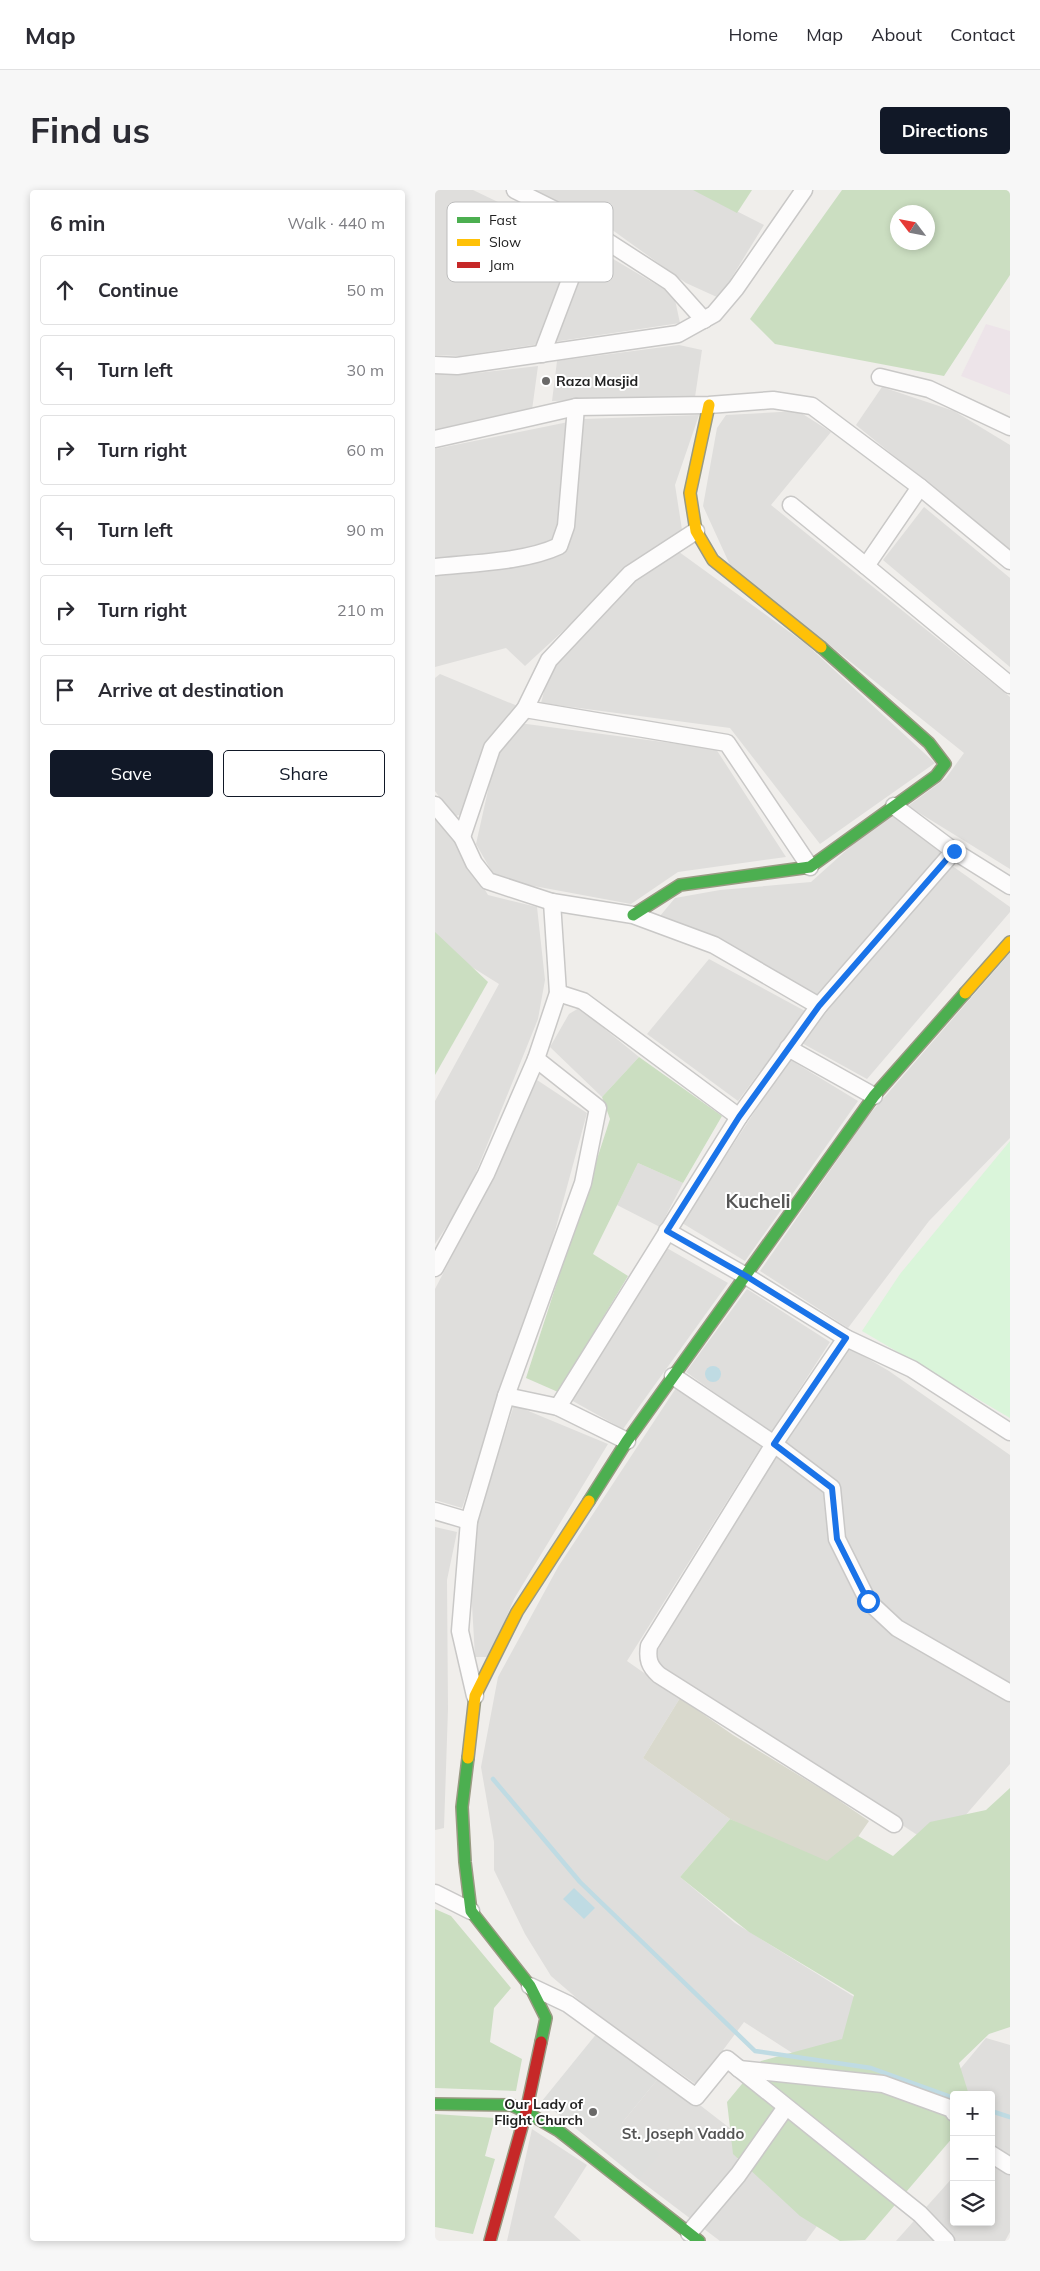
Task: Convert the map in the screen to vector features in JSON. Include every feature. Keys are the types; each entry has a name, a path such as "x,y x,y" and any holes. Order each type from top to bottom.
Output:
{"street":[{"path":"515,190 539,202"},
{"path":"435,364 457,366 678,334 714,314 736,288 804,190"},
{"path":"613,245 671,282 704,320"},
{"path":"542,354 569,282"},
{"path":"880,377 929,389 1010,427"},
{"path":"435,439 576,407 709,405 773,400 812,406 920,487 1010,561"},
{"path":"633,915 680,885 810,867 936,776 945,764 929,743 800,628 713,560 696,531 690,493 709,405"},
{"path":"435,567 517,557 550,550 559,546 566,526 576,407"},
{"path":"866,566 920,487"},
{"path":"791,505 1010,685"},
{"path":"462,837 492,748 525,709 549,660 630,574 696,531"},
{"path":"525,709 727,743 810,867"},
{"path":"435,804 462,837 474,863 488,881 551,902 633,915 714,945 819,1006"},
{"path":"894,806 954,851 1010,886"},
{"path":"558,1407 739,1117 788,1048 819,1006 954,851"},
{"path":"435,1268 486,1174 536,1059 558,993 551,902"},
{"path":"475,1696 517,1612 627,1441 673,1376 874,1096 1010,942"},
{"path":"558,993 583,1000 739,1117"},
{"path":"788,1048 874,1096"},
{"path":"471,1911 465,1862 462,1807 475,1696 460,1630 469,1521 506,1396 583,1182 598,1108 536,1059"},
{"path":"667,1231 746,1276 846,1338 912,1369 1010,1432"},
{"path":"846,1338 774,1444 649,1646 647,1657 651,1668 659,1675 894,1824"},
{"path":"673,1376 774,1444 832,1488 837,1539 868,1601 897,1628 1010,1693"},
{"path":"506,1396 558,1407 627,1441"},
{"path":"435,1511 469,1521"},
{"path":"435,1892 471,1911 530,1986 546,2018 526,2112 490,2241"},
{"path":"530,1986 568,2004 696,2097 727,2059 920,2214 946,2241"},
{"path":"738,2069 883,2084 950,2108"},
{"path":"435,2104 511,2105 526,2112 559,2130 694,2237 786,2107"},
{"path":"995,2157 1010,2166"}],"shaded area":[{"path":"435,190 473,190 498,202 447,202 447,282 613,282 613,259 674,295 680,323 460,356 435,355"},
{"path":"533,190 695,190 764,225 719,298 686,283 613,230 613,202 558,202"},
{"path":"986,324 1010,331 1010,395 961,376"},
{"path":"679,345 702,350 695,397 552,401 557,361"},
{"path":"538,366 532,410 435,432 435,374 468,374"},
{"path":"882,387 954,411 1010,445 1010,550 856,425"},
{"path":"798,411 831,432 771,505 1010,697 1010,869 908,806 946,778 964,753 730,565 703,506 717,428 726,415"},
{"path":"699,415 675,485 683,536 637,563 525,666 506,648 435,667 435,449 583,419"},
{"path":"924,507 1010,578 1010,667 883,560"},
{"path":"675,549 806,644 935,763 820,844 730,728 541,703 549,672 616,595"},
{"path":"440,674 520,707 465,813 453,817 435,791 435,678"},
{"path":"519,723 716,749 786,857 678,872 631,904 496,879 476,844 495,759"},
{"path":"890,811 944,851 816,995 731,950 660,916 675,898 720,890 811,882"},
{"path":"435,814 445,822 488,895 537,907 545,980 538,1019 466,1197 435,1244 435,1101 499,984 435,944"},
{"path":"951,865 1010,907 1010,912 867,1079 800,1042 855,973"},
{"path":"1010,953 1010,1138 929,1221 848,1328 760,1271 868,1116"},
{"path":"709,959 805,1011 738,1101 647,1034"},
{"path":"579,1008 639,1057 602,1097 550,1047 569,1014"},
{"path":"789,1059 858,1101 745,1261 682,1223"},
{"path":"537,1080 587,1113 548,1257 462,1508 435,1500 435,1289"},
{"path":"638,1163 683,1183 660,1227 617,1205"},
{"path":"665,1247 728,1283 623,1429 571,1400"},
{"path":"747,1289 830,1342 771,1433 686,1372"},
{"path":"848,1347 889,1371 1010,1455 1010,1764 937,1848 658,1664 656,1653 740,1512"},
{"path":"678,1385 764,1442 627,1661 680,1698 643,1758 730,1819 680,1877 735,1923 869,2006 817,2069 744,2022 697,2085 594,2013 551,1976 525,1934 494,1870 494,1842 481,1767 498,1677 558,1567"},
{"path":"514,1405 608,1444 514,1599 490,1657 475,1657 471,1587 479,1513"},
{"path":"435,1527 457,1532 447,1580 448,1709 444,1828 435,1830"},
{"path":"680,1698 733,1735 831,1795 869,1821 833,1873 730,1819 643,1758"},
{"name":"Our Lady of Flight Church","path":"602,2027 661,2075 622,2123 659,2154 638,2179 542,2101"},
{"path":"986,2038 1010,2045 1010,2232 1005,2241 896,2241 950,2180 950,2226 995,2226 995,2091 950,2091 950,2094 941,2092"},
{"path":"661,2075 749,2143 737,2158 817,2226 806,2241 720,2241 638,2179 622,2123"},
{"path":"532,2129 587,2165 554,2217 581,2241 507,2241"}],"green space":[{"path":"693,190 752,190 737,213"},
{"path":"842,190 1010,190 1010,275 944,376 775,344 750,319"},
{"path":"435,932 488,982 435,1075"},
{"path":"639,1057 722,1116 683,1183 638,1163 593,1254 628,1276 558,1392 526,1378 610,1119 602,1097"},
{"path":"1010,1141 1010,1418 862,1331 900,1274"},
{"path":"1010,1788 1010,2027 989,2034 959,2063 968,2091 950,2091 950,2141 865,2240 840,2241 800,2216 733,2154 727,2102 761,2061 842,2039 854,1995 749,1932 680,1877 730,1819 827,1861 858,1836 893,1856 930,1822 986,1810"},
{"path":"435,1909 451,1916 511,1988 494,2008 490,2042 522,2059 516,2091 435,2088"},
{"path":"435,2114 495,2118 485,2156 495,2159 473,2234 435,2227"}],"water":[{"path":"710,1366 716,1366 721,1371 719,1380 710,1382 705,1377 705,1371"},
{"path":"574,1888 595,1908 584,1919 563,1899"}],"waterway":[{"path":"493,1779 580,1882 755,2051 871,2068 950,2097"},
{"path":"995,2112 1010,2117"}],"traffic: fast":[{"path":"633,915 680,885 810,867 936,776 945,764 929,743 821,647"},
{"path":"589,1501 627,1441 874,1096 965,993"},
{"path":"468,1758 462,1807 465,1862 471,1911 530,1986 546,2018 541,2042"},
{"path":"435,2104 511,2105 526,2112 559,2131 699,2241"}],"traffic: slow":[{"path":"709,405 690,493 696,531 713,560 821,647"},
{"path":"965,993 1010,942"},
{"path":"468,1758 475,1696 517,1612 589,1501"}],"traffic: jam":[{"path":"490,2241 526,2112 541,2042"}],"place":[{"name":"Raza Masjid","path":"546,381"},
{"name":"Our Lady of Flight Church","path":"593,2112"}],"district":[{"name":"Kucheli","path":"758,1201"},
{"name":"St. Joseph Vaddo","path":"683,2134"}],"route":[{"path":"868,1601 837,1539 832,1488 774,1444 846,1338 746,1276 667,1231 739,1117 819,1006 954,851"}]}
